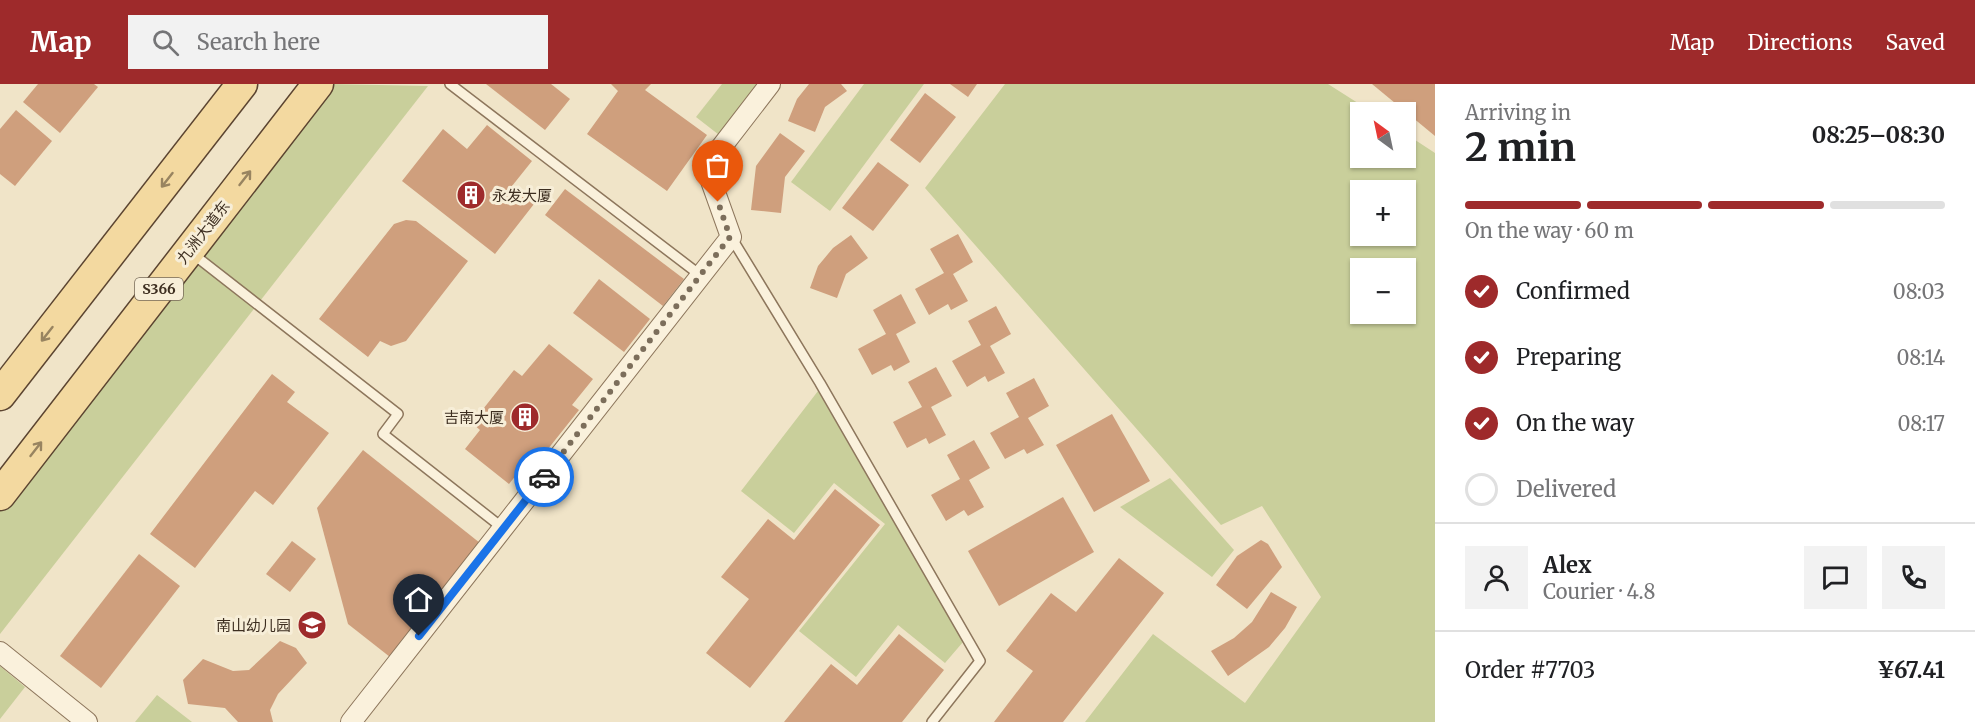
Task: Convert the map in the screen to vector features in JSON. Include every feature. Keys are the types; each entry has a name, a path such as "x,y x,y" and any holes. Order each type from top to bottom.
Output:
{"main road":[{"path":"0,395 242,84"},
{"name":"九洲大道东","path":"0,495 318,84"}],"street":[{"path":"351,722 730,237 706,167 770,84"},
{"path":"0,652 87,722"}],"lane":[{"path":"450,84 700,275"},
{"path":"730,237 831,402 980,661 932,722"},
{"path":"189,251 398,414 383,434 504,529"}],"green space":[{"path":"330,84 428,86 0,634 0,507"},
{"path":"722,84 764,84 723,138 696,117"},
{"path":"864,84 924,84 830,211 791,182"},
{"path":"1005,84 1328,84 1356,102 1350,102 1350,168 1416,168 1416,141 1435,153 1435,722 1085,722 1153,634 1245,703 1321,597 1262,506 1221,525 925,188"},
{"path":"818,391 963,642 945,663 898,625 856,677 799,631 885,524 834,483 794,533 741,491"},
{"path":"1170,478 1234,550 1212,577 1120,507"},
{"path":"0,666 25,687 0,719"},
{"path":"157,695 192,722 135,722"}],"building":[{"path":"38,84 94,84 98,87 60,133 23,102"},
{"path":"486,84 551,84 570,99 545,130"},
{"path":"611,84 651,84 645,90 707,135 667,191 587,134 618,91"},
{"path":"809,84 841,84 847,91 825,107 815,132 788,121 797,99"},
{"path":"950,84 977,84 968,97"},
{"path":"1372,84 1435,84 1435,136 1416,120 1416,102 1394,102"},
{"path":"925,93 956,117 920,163 890,140"},
{"path":"16,110 52,141 15,186 0,174 0,129"},
{"name":"永发大厦","path":"487,125 532,161 512,186 534,204 495,254 402,181 443,129 467,149"},
{"path":"780,133 805,151 785,177 781,213 751,210 756,166"},
{"path":"878,162 909,185 873,231 842,208"},
{"path":"565,189 684,279 663,306 545,215"},
{"path":"406,220 416,221 468,261 406,341 391,346 380,341 368,357 319,319 394,224"},
{"path":"958,234 973,262 953,274 968,301 951,310 948,304 929,315 915,289 944,273 930,249"},
{"path":"851,235 868,258 846,274 837,298 810,288 818,266 833,248"},
{"path":"599,279 650,319 624,352 573,313"},
{"path":"901,294 916,323 896,334 910,362 894,371 891,365 872,375 858,349 886,334 873,310"},
{"path":"996,306 1011,334 990,346 1005,373 988,382 985,376 967,387 952,361 981,345 968,321"},
{"name":"吉南大厦","path":"549,344 593,379 572,405 579,410 536,464 529,459 509,484 465,449 480,430 472,423 514,370 522,376"},
{"path":"936,367 952,396 931,407 946,435 929,444 926,438 907,448 893,422 922,407 908,382"},
{"path":"272,374 295,392 287,402 329,433 273,505 255,491 195,568 150,534"},
{"path":"1034,378 1049,406 1028,418 1044,445 1027,454 1024,449 1005,459 990,433 1019,417 1006,393"},
{"path":"1112,414 1150,481 1094,512 1056,445"},
{"path":"974,440 990,468 969,480 984,507 968,516 964,510 946,521 931,495 960,479 947,455"},
{"path":"363,450 480,543 390,657 348,624 317,508"},
{"path":"835,489 880,525 750,688 706,653 749,599 721,577 768,519 794,540"},
{"path":"1063,497 1094,552 999,606 968,551"},
{"path":"1261,540 1268,544 1282,567 1247,609 1216,585 1237,556"},
{"path":"292,541 316,559 290,592 266,574"},
{"path":"139,554 180,586 101,688 60,656"},
{"path":"1119,558 1164,593 1063,722 994,722 1033,671 1006,651 1051,593 1076,612"},
{"path":"1271,592 1297,607 1285,628 1269,647 1228,676 1211,651 1234,638 1252,622"},
{"path":"899,634 944,670 902,722 784,722 831,664 857,685"},
{"path":"280,641 296,648 307,663 278,694 270,710 273,722 238,722 225,708 188,704 183,680 203,659 233,671 249,670"}],"way so far":[{"path":"544,477 730,237 718,202"}],"place":[{"name":"永发大厦","path":"471,195"},
{"name":"吉南大厦","path":"525,417"},
{"name":"南山幼儿园","path":"312,625"}],"route":[{"path":"419,636 544,477"}]}
